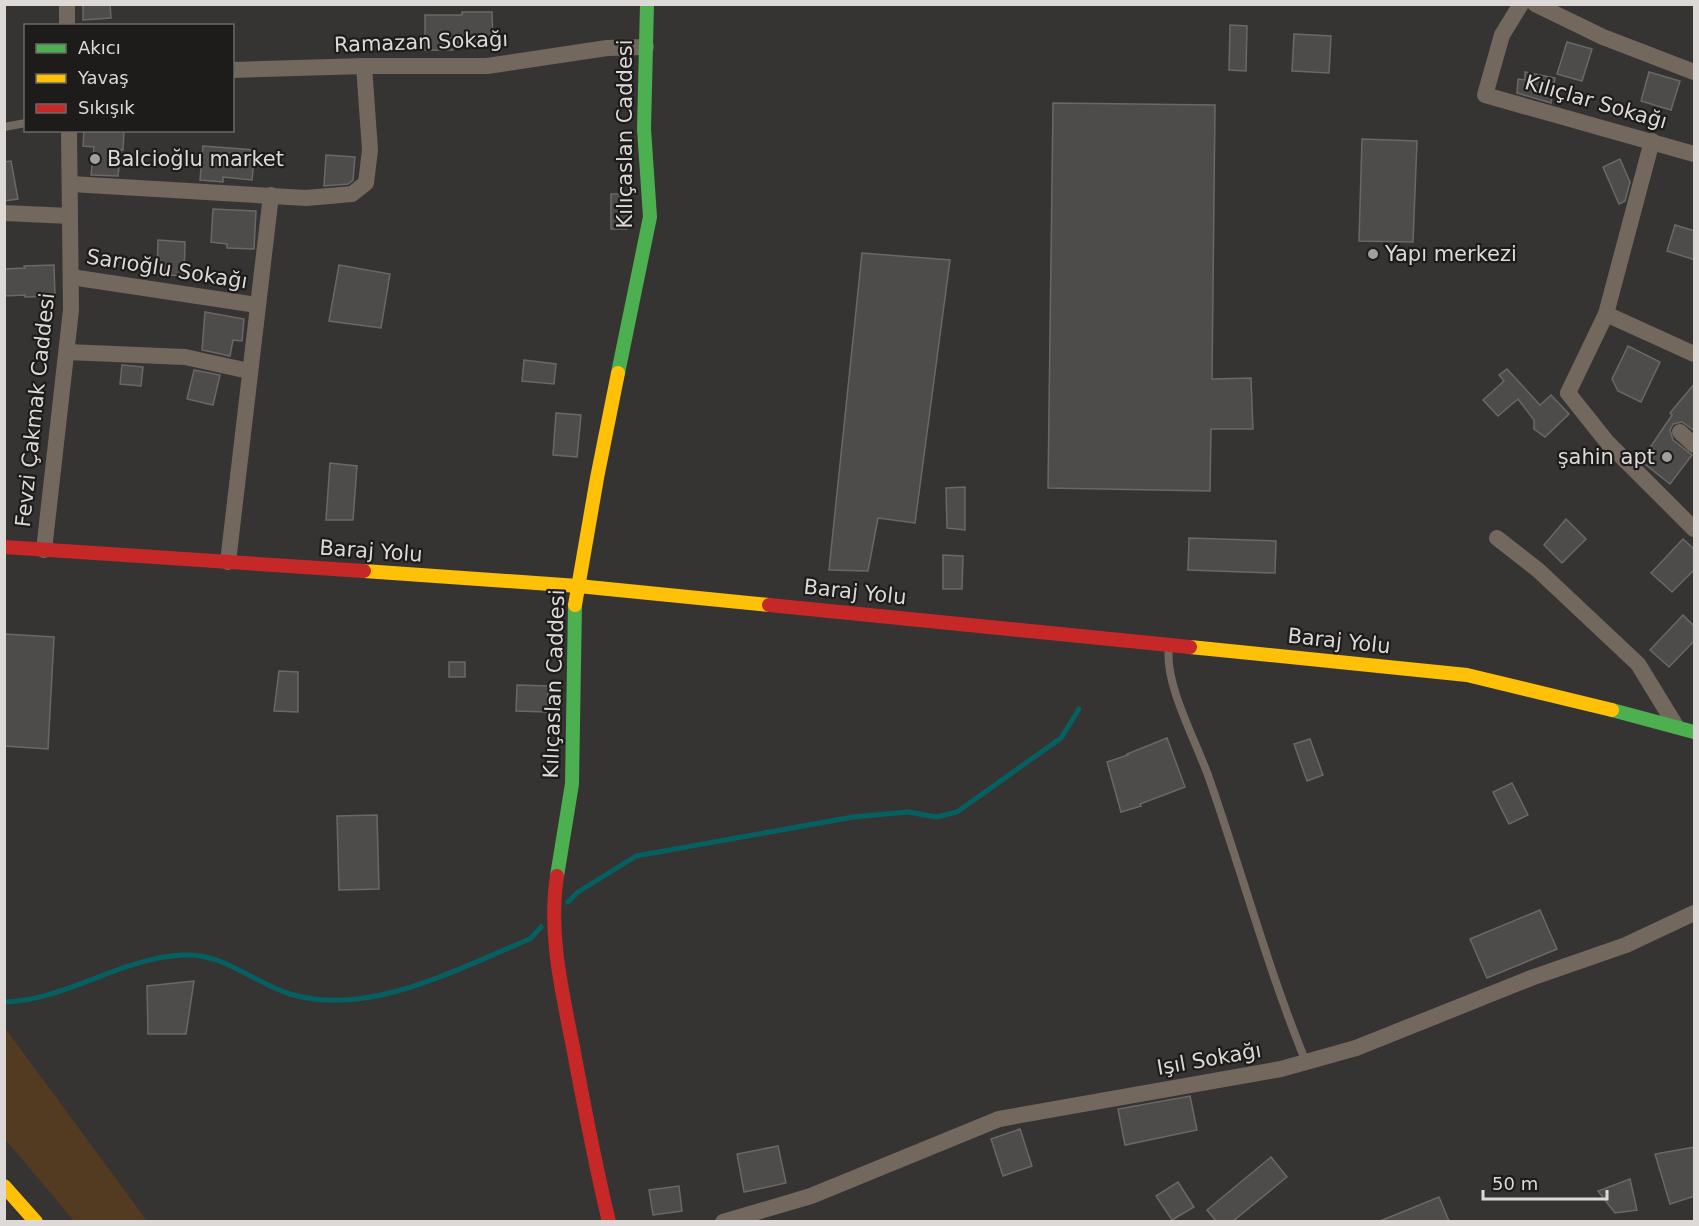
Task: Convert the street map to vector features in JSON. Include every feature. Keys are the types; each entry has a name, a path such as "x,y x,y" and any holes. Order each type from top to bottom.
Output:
{"main road":[{"name":"Kılıçaslan Caddesi","path":"609,1221 595,1166 556,957 554,896 572,784 574,609 597,478 650,217 644,129 647,4"},
{"name":"Baraj Yolu","path":"4,547 578,586 1467,675 1695,732"},
{"path":"4,1186 36,1221"}],"street":[{"path":"67,4 67,24"},
{"name":"Kılıçlar Sokağı","path":"1521,4 1502,35 1485,95 1695,154"},
{"path":"1535,4 1604,37 1695,72"},
{"name":"Ramazan Sokağı","path":"234,70 364,66 487,66 607,48 646,47"},
{"path":"71,184 306,198 352,194 366,183 370,150 364,66"},
{"name":"Fevzi Çakmak Caddesi","path":"44,550 71,310 69,132"},
{"path":"1652,141 1606,314 1568,393 1607,442 1695,529"},
{"path":"228,562 271,195"},
{"path":"4,213 70,216"},
{"name":"Sarıoğlu Sokağı","path":"71,277 257,305"},
{"path":"1606,314 1695,354"},
{"path":"68,352 185,357 249,370"},
{"path":"1680,432 1695,445"},
{"path":"1497,538 1538,570 1638,664 1676,726"},
{"name":"Işıl Sokağı","path":"723,1221 811,1196 999,1119 1246,1076 1356,1048 1531,978 1626,945 1695,914"}],"lane":[{"path":"4,127 24,123"},
{"path":"1169,645 1168,655 1177,696 1209,777 1306,1062"}],"shaded area":[{"path":"4,1028 147,1221 74,1221 5,1139"}],"building":[{"path":"83,4 110,4 111,18 83,20"},
{"path":"462,12 492,12 493,43 453,44 453,50 425,50 425,15 462,15"},
{"path":"1230,25 1247,26 1246,71 1229,70"},
{"path":"1294,34 1331,36 1329,73 1292,71"},
{"path":"1567,42 1592,49 1582,81 1557,74"},
{"path":"1525,72 1555,78 1551,103 1517,93 1518,79 1525,80"},
{"path":"1649,72 1680,81 1671,110 1641,101"},
{"path":"1053,103 1215,105 1212,379 1251,378 1253,429 1211,429 1210,491 1048,488"},
{"path":"84,132 124,132 118,176 91,175 94,147 83,146"},
{"path":"1362,139 1417,141 1413,242 1359,241"},
{"path":"203,146 255,150 252,180 223,177 223,182 200,180"},
{"path":"326,155 355,157 353,180 348,184 324,186"},
{"path":"1620,159 1630,182 1625,201 1619,204 1603,167"},
{"path":"11,161 18,199 4,201 4,162"},
{"path":"611,194 627,194 627,229 611,229"},
{"path":"213,209 256,211 254,249 227,248 227,244 211,242"},
{"path":"1675,225 1695,231 1695,260 1667,251"},
{"path":"158,240 185,242 184,276 157,274"},
{"path":"862,253 950,260 915,523 878,518 868,571 829,570"},
{"path":"54,265 55,296 4,296 4,269"},
{"path":"339,265 390,274 381,328 329,321"},
{"path":"205,312 244,319 242,341 233,340 230,356 202,350"},
{"path":"1628,346 1660,362 1641,402 1618,391 1612,379"},
{"path":"524,360 556,364 554,384 522,381"},
{"path":"122,365 143,367 141,386 120,384"},
{"path":"1507,369 1540,405 1551,395 1569,414 1545,437 1534,429 1534,420 1518,399 1498,416 1483,400 1504,381 1499,375"},
{"path":"194,370 220,375 213,405 187,399"},
{"name":"şahin apt","path":"1695,383 1695,431 1682,422 1673,424 1670,430 1673,440 1692,455 1670,484 1641,461 1672,415 1670,413"},
{"path":"556,413 581,415 577,457 553,455"},
{"path":"330,463 357,466 353,520 326,520"},
{"path":"965,487 965,530 947,528 946,488"},
{"path":"1566,519 1586,539 1562,563 1544,545"},
{"path":"1189,538 1276,541 1275,573 1188,570"},
{"path":"1683,539 1695,550 1695,569 1672,592 1651,573"},
{"path":"943,555 963,556 962,589 943,589"},
{"path":"1683,615 1695,627 1695,640 1669,667 1650,650"},
{"path":"4,634 54,637 48,749 4,746"},
{"path":"449,662 465,662 465,677 449,677"},
{"path":"279,671 298,672 298,712 274,711"},
{"path":"517,685 548,686 547,712 516,711"},
{"path":"1167,738 1185,787 1121,812 1107,762"},
{"path":"1310,739 1323,775 1307,781 1294,744"},
{"path":"1512,783 1528,815 1509,824 1493,792"},
{"path":"377,815 379,889 339,890 337,816"},
{"path":"1540,910 1557,949 1487,978 1470,939"},
{"path":"194,981 186,1034 148,1034 147,986"},
{"path":"1190,1096 1197,1130 1125,1145 1118,1109"},
{"path":"1020,1129 1032,1166 1003,1176 991,1139"},
{"path":"778,1146 786,1183 744,1192 737,1154"},
{"path":"1695,1147 1695,1196 1670,1204 1655,1154"},
{"path":"1271,1157 1287,1177 1233,1221 1216,1221 1207,1210"},
{"path":"1630,1179 1637,1210 1615,1213 1598,1191"},
{"path":"1178,1182 1194,1207 1172,1220 1156,1196"},
{"path":"679,1186 682,1211 653,1215 649,1190"},
{"path":"1439,1197 1449,1221 1380,1221"}],"waterway":[{"path":"568,902 578,892 636,856 853,817 908,812 936,817 957,812 1061,738 1079,709"},
{"path":"4,1002 49,995 138,963 184,955 199,956 226,964 290,994 320,1000 351,1000 382,995 444,975 530,939 541,927"}],"traffic: fast":[{"path":"618,373 650,217 644,129 647,4"},
{"path":"557,876 572,784 575,605"},
{"path":"1612,710 1694,732"}],"traffic: slow":[{"path":"575,605 618,373"},
{"path":"364,571 578,586 769,605"},
{"path":"1190,647 1467,675 1612,710"},
{"path":"4,1186 36,1222"}],"traffic: jam":[{"path":"4,547 364,571"},
{"path":"769,605 1190,647"},
{"path":"557,876 554,919 558,962 609,1222"}],"place":[{"name":"Balcioğlu market","path":"95,159"},
{"name":"Yapı merkezi","path":"1373,254"},
{"name":"şahin apt","path":"1667,457"}]}
